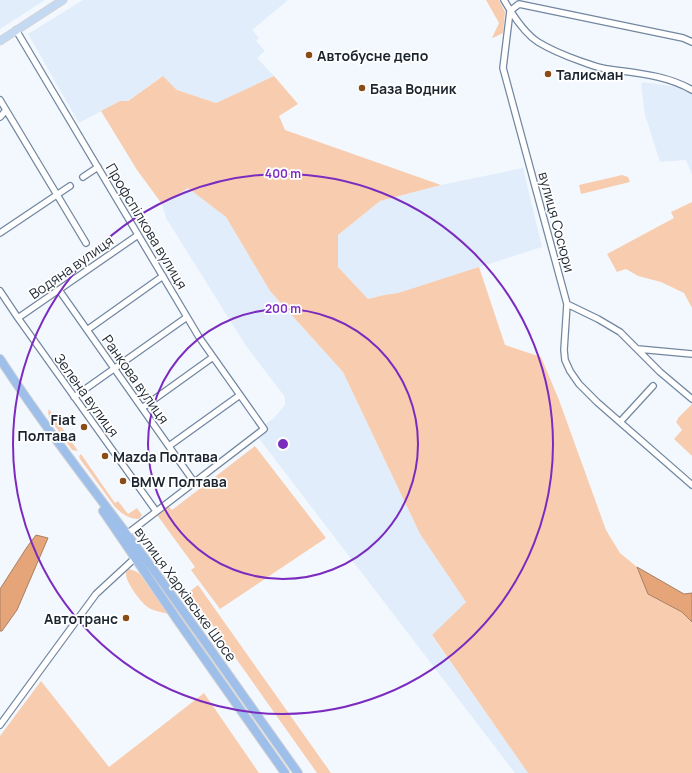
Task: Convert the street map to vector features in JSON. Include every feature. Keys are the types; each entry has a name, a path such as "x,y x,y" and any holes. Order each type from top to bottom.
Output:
{"highway":[{"name":"вулиця Харківське Шосе","path":"0,359 18,387 124,536 158,575 298,773"},
{"name":"вулиця Харківське Шосе","path":"124,536 135,558 285,773"}],"main road":[{"path":"0,41 63,0"}],"street":[{"path":"504,0 510,11 537,42 564,55 604,69 641,73 671,81 692,90"},
{"path":"510,11 519,4 683,38 692,42"},
{"name":"вулиця Сосюри","path":"510,11 503,68 567,304 564,350 565,360 570,371 579,384 692,485"},
{"name":"Профспілкова вулиця","path":"16,30 199,337 264,429 194,482"},
{"path":"0,100 86,243"},
{"path":"0,117 6,110"},
{"path":"83,177 98,167"},
{"path":"0,233 70,186"},
{"name":"Водяна вулиця","path":"18,318 138,235"},
{"path":"87,330 163,276"},
{"name":"Ранкова вулиця","path":"59,290 194,482"},
{"name":"Зелена вулиця","path":"0,291 156,511"},
{"path":"567,304 598,319 620,332 660,372 692,399"},
{"path":"74,397 187,317"},
{"path":"638,349 692,354"},
{"path":"142,408 213,357"},
{"path":"620,422 653,386"},
{"path":"169,446 240,396"},
{"path":"124,536 194,482"},
{"path":"0,725 96,594 135,558"}],"shaded area":[{"path":"0,0 45,0 0,29"},
{"path":"83,0 288,0 252,30 259,38 256,41 265,51 257,58 274,76 216,103 177,90 163,76 127,101 120,101 79,123 28,34"},
{"path":"486,0 499,0 505,12 503,33 493,38 499,23"},
{"path":"163,76 177,90 216,103 274,76 298,104 279,116 285,130 441,185 380,201 338,235 338,267 368,299 398,293 479,267 505,345 541,357 559,400 606,530 620,553 637,567 648,594 682,612 692,622 692,773 528,773 432,635 466,602 420,534 343,372 270,291 226,217 188,188 162,204 137,170 101,111 120,101 128,101"},
{"path":"643,82 684,88 692,93 692,175 686,160 660,162 645,115 641,84"},
{"path":"523,168 542,247 398,293 368,299 338,267 338,235 380,201 441,185"},
{"path":"622,175 628,177 630,182 581,194 579,185"},
{"path":"188,188 226,217 270,291 343,372 420,534 466,602 432,636 528,773 515,773 254,432 274,418 285,405 285,397 246,346 166,218 162,204"},
{"path":"692,202 692,308 684,293 661,282 638,276 626,269 617,272 607,254 674,218 671,212"},
{"path":"692,404 692,456 674,439 682,430 676,422 678,418"},
{"path":"49,409 78,451 72,450 50,419 48,413"},
{"path":"255,446 326,538 220,609 191,570 195,567 157,515 168,506 172,510"},
{"path":"81,454 115,503 118,501 128,514 137,508 142,515 139,519 126,516 115,507 80,459 79,456"},
{"path":"36,535 48,538 17,610 2,631 0,631 0,589"},
{"path":"637,567 684,594 692,593 692,622 682,612 648,594"},
{"path":"129,569 140,574 168,614 151,609 142,602 131,588 127,578 126,572"},
{"path":"198,585 331,773 317,773 189,592"},
{"path":"41,681 109,767 204,693 259,773 0,773 0,736"}],"place":[{"name":"Автобусне депо","path":"309,55"},
{"name":"Талисман","path":"548,74"},
{"name":"База Водник","path":"362,88"},
{"name":"Fiat Полтава","path":"84,427"},
{"name":"Mazda Полтава","path":"105,456"},
{"name":"BMW Полтава","path":"123,481"},
{"name":"Автотранс","path":"126,618"}]}
